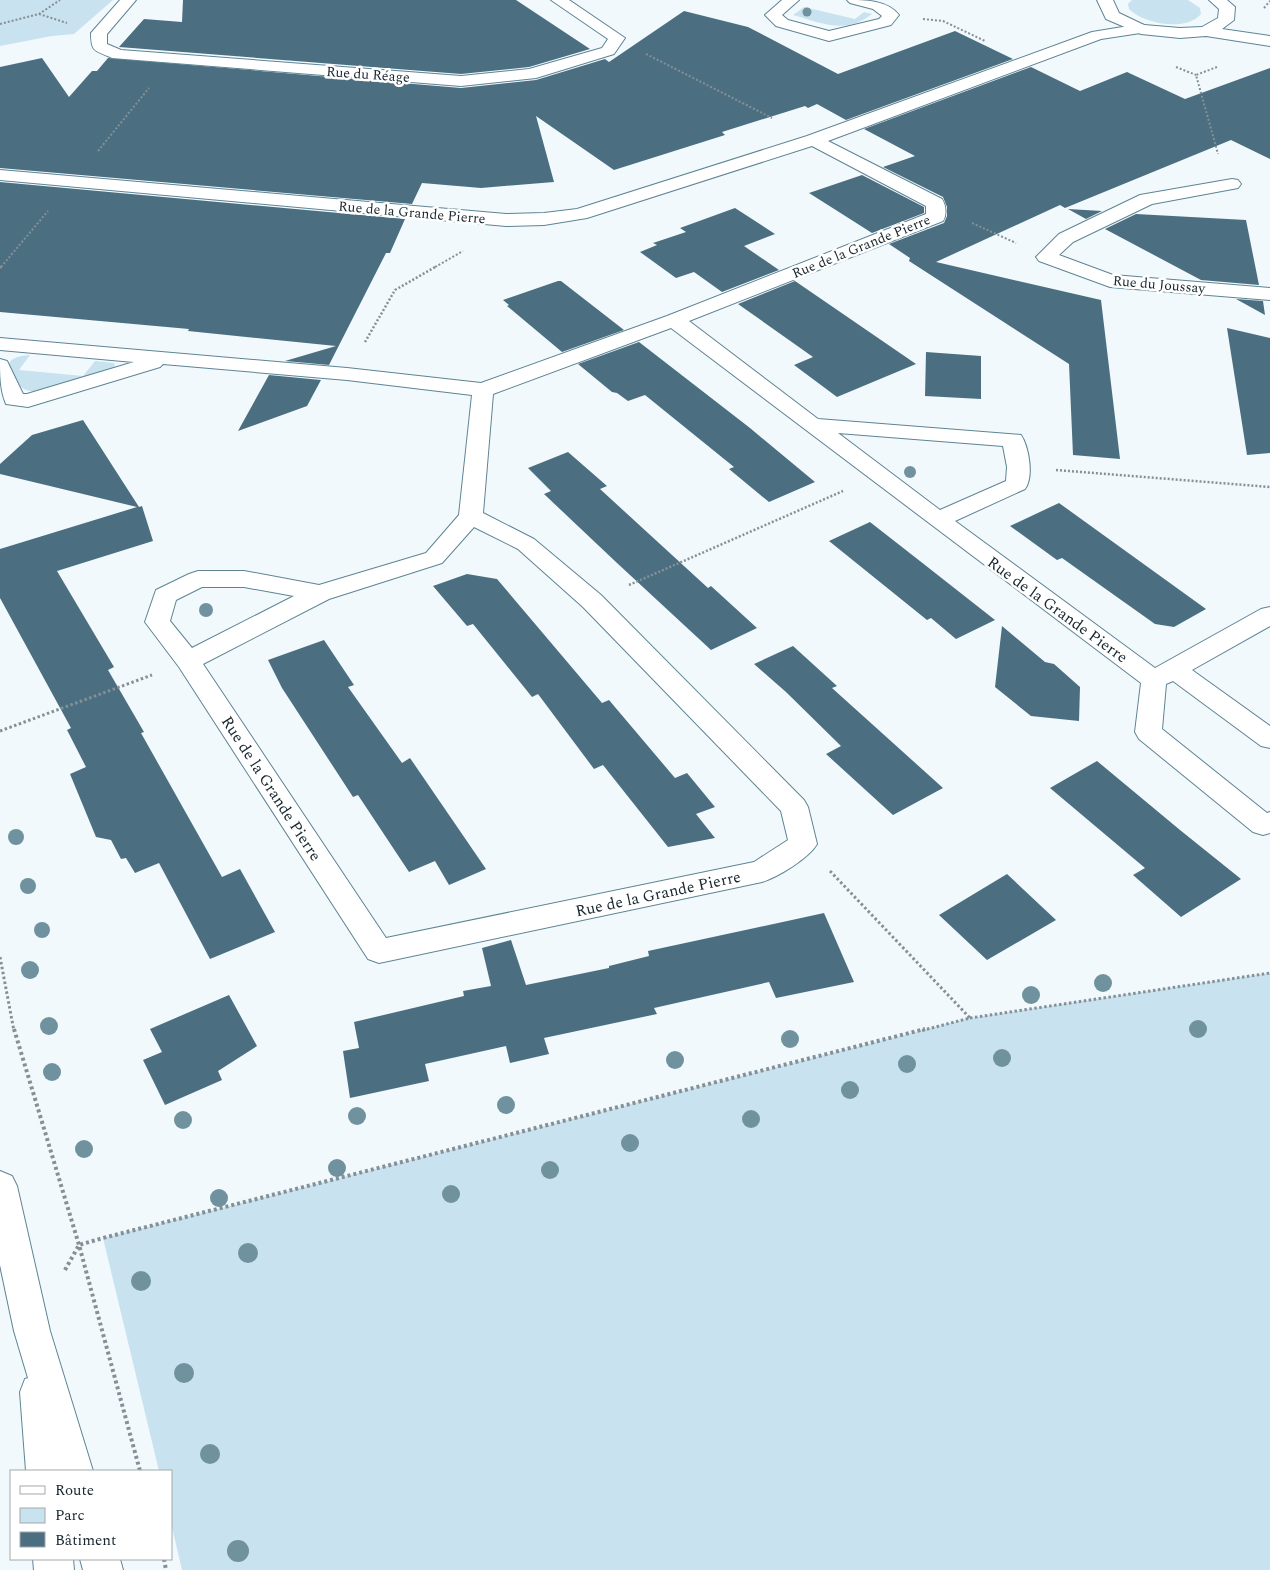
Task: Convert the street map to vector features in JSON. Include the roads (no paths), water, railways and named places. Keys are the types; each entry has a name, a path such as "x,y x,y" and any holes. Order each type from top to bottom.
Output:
{"street":[{"name":"Rue du Réage","path":"128,0 99,33 99,46 118,55 461,81 530,74 608,51 617,38 559,0"},
{"path":"790,0 773,14 782,24 829,36 885,22 891,15 878,6 854,0"},
{"path":"1105,0 1112,16 1141,29 1180,33 1206,30 1268,39"},
{"path":"1222,4 1245,19 1268,39"},
{"path":"1206,30 1226,20 1222,4"},
{"path":"1098,35 1112,16"},
{"name":"Rue de la Grande Pierre","path":"0,176 506,220 544,219 580,214 813,140 1098,35 1141,29"},
{"name":"Rue de la Grande Pierre","path":"0,344 348,374 483,390 674,320 936,217 935,203 813,140"},
{"name":"Rue du Joussay","path":"1232,184 1147,199 1066,238 1046,258 1110,280 1270,294"},
{"name":"Rue de la Grande Pierre","path":"674,320 938,520 1164,674 1270,740"},
{"name":"Rue de la Grande Pierre","path":"0,365 14,398 28,401 166,359"},
{"path":"471,516 483,390"},
{"path":"815,425 1014,440 1018,467 1017,484 938,520"},
{"name":"Rue de la Grande Pierre","path":"188,661 320,593 434,558 471,516 526,544 592,600 794,806 803,844 762,871 379,951 188,661 157,622 165,596 198,580 244,579 320,593"},
{"path":"1270,615 1164,674 1148,732 1263,826 1270,822"},
{"path":"0,1186 32,1331 74,1470"},
{"path":"32,1331 45,1470"}]}
